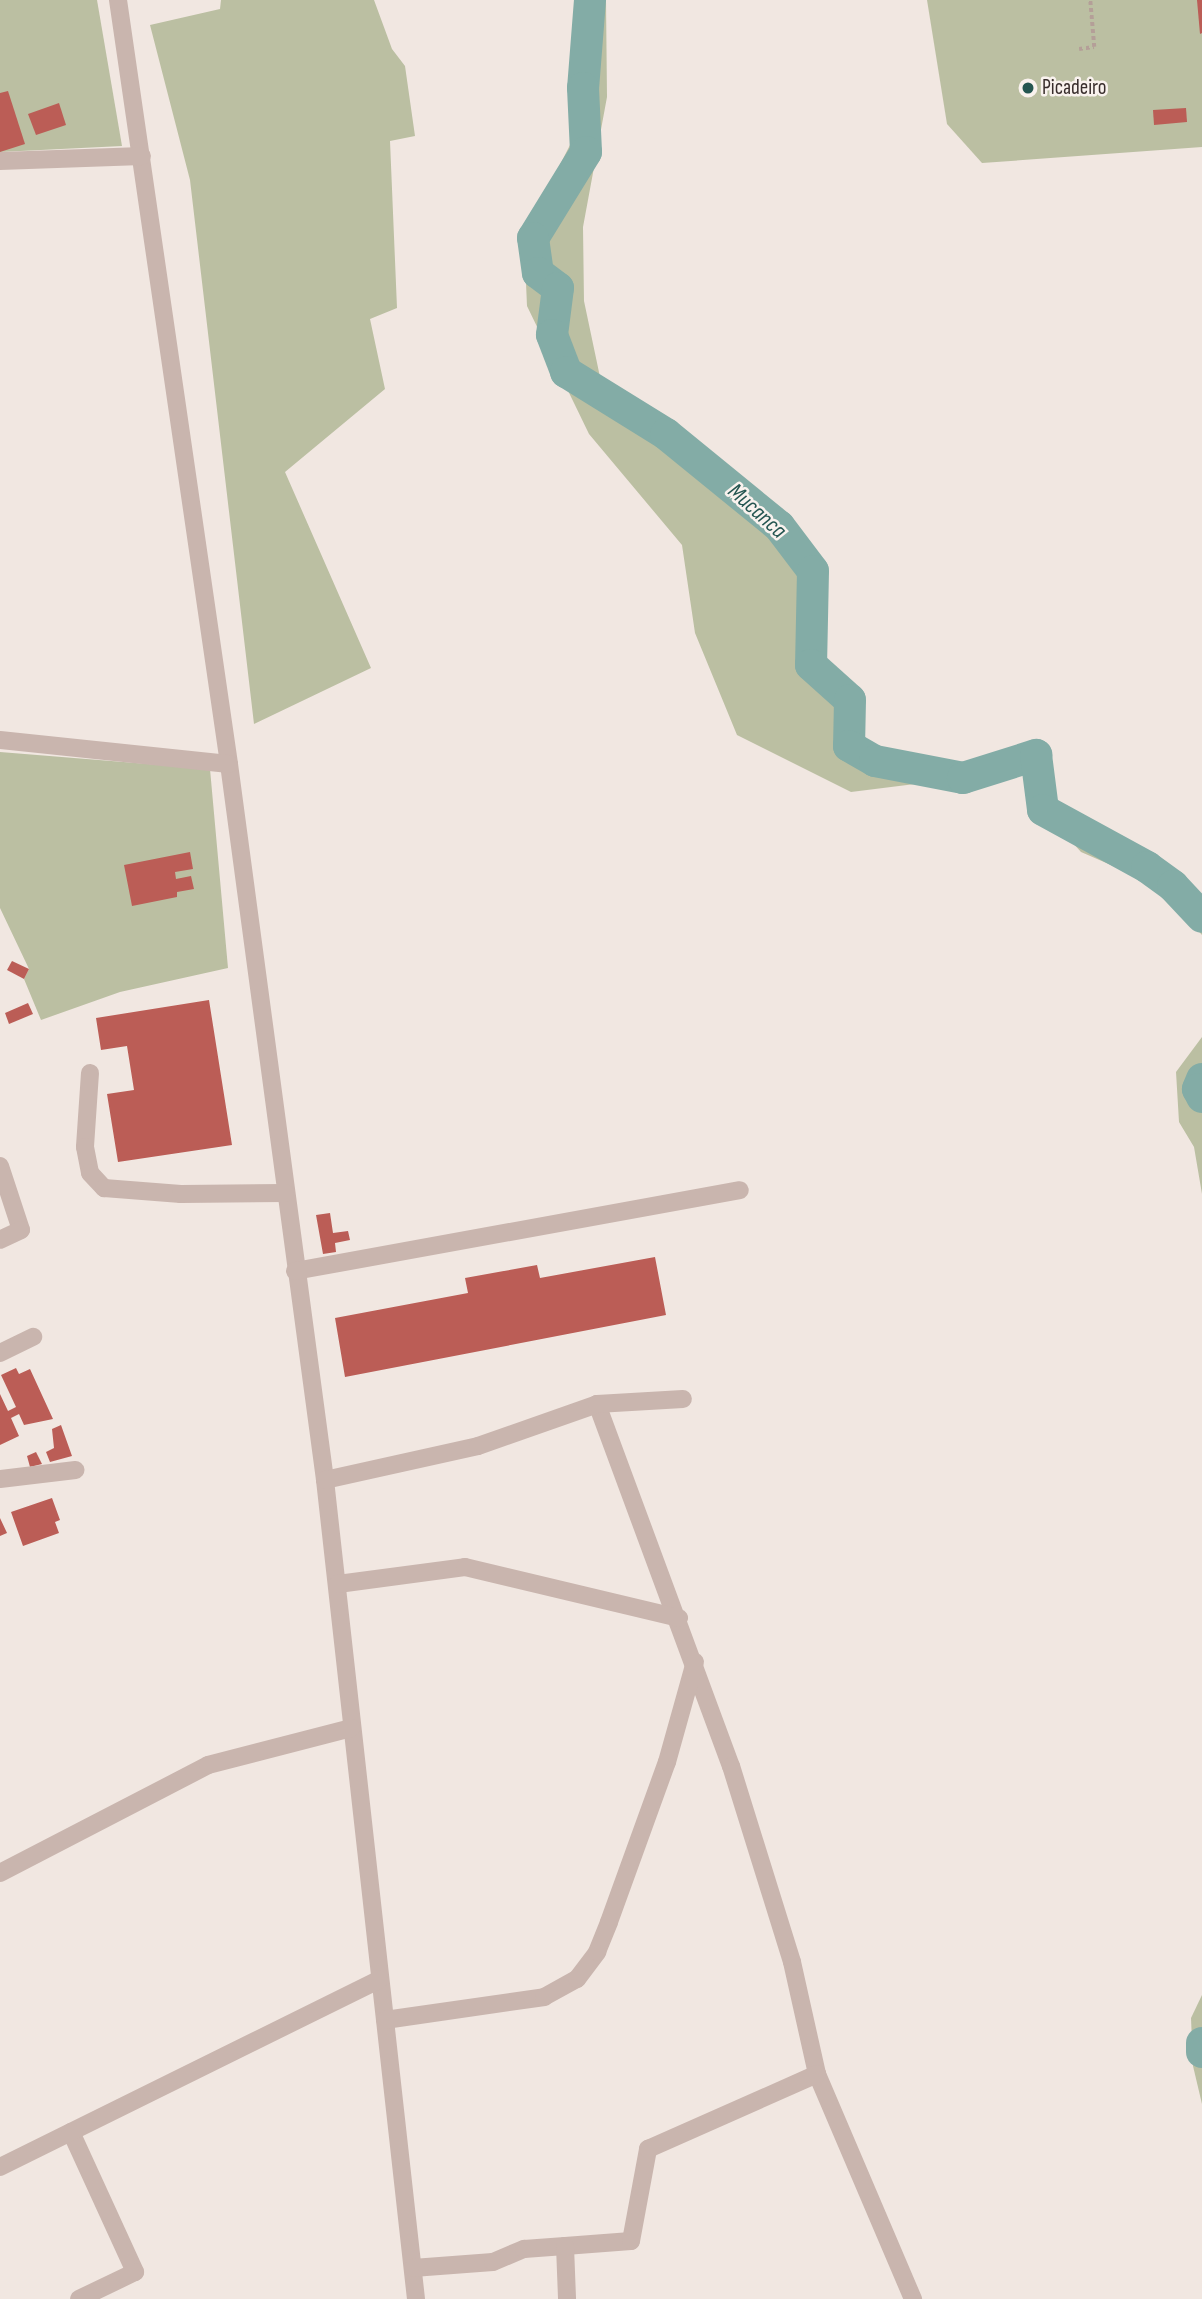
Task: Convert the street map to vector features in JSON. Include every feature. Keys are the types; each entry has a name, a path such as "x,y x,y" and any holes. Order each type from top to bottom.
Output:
{"street":[{"path":"118,0 229,764 325,1480 416,2299"},
{"path":"0,161 142,156"},
{"path":"0,740 229,764"},
{"path":"90,1073 85,1147 90,1173 104,1188 181,1194 285,1193"},
{"path":"0,1166 21,1230 0,1240"},
{"path":"295,1271 740,1189"},
{"path":"0,1353 33,1337"},
{"path":"325,1480 478,1446 597,1404 682,1399"},
{"path":"597,1404 695,1662 780,1919 817,2074 913,2299"},
{"path":"3,1475 75,1470"},
{"path":"338,1584 465,1567 679,1618"},
{"path":"385,2020 544,1997 577,1979 601,1942 667,1762 695,1662"},
{"path":"0,1873 208,1765 351,1728"},
{"path":"0,2167 379,1980"},
{"path":"412,2268 493,2262 524,2249 631,2241 648,2149 817,2074"},
{"path":"71,2132 135,2272 79,2299"},
{"path":"565,2246 567,2299"}],"path":[{"path":"1079,48 1094,47 1090,0"}],"green space":[{"path":"0,0 97,0 122,146 0,152"},
{"path":"221,0 374,0 392,49 405,66 415,136 390,141 397,308 370,319 385,389 285,472 371,668 254,724 190,180 150,25 220,9"},
{"path":"577,0 606,0 607,97 583,227 584,301 604,396 666,434 779,526 813,571 811,665 850,700 849,747 875,761 963,778 851,792 737,735 695,633 682,545 589,434 527,306 524,236 571,143 581,41"},
{"path":"927,0 1202,0 1202,147 982,163 947,124"},
{"path":"0,752 210,769 228,968 120,992 41,1020 24,979 29,969 0,908"},
{"path":"1043,810 1173,886 1202,917 1202,935 1157,885 1081,852"},
{"path":"1202,1037 1202,1194 1194,1147 1179,1122 1176,1072"},
{"path":"1202,1995 1202,2104 1193,2066 1191,2018"}],"building":[{"path":"1197,0 1202,0 1200,34"},
{"path":"8,91 25,144 0,152 0,93"},
{"path":"59,103 66,125 36,135 28,114"},
{"path":"1186,108 1187,122 1154,125 1153,110"},
{"path":"190,852 193,869 175,872 176,879 191,876 194,889 177,892 177,897 132,906 124,865"},
{"path":"12,961 29,969 24,979 7,970"},
{"path":"209,1000 232,1145 118,1162 107,1094 134,1090 127,1046 101,1050 96,1018"},
{"path":"28,1003 33,1014 9,1024 5,1013"},
{"path":"330,1213 333,1233 348,1231 350,1240 335,1243 336,1252 323,1254 316,1215"},
{"path":"655,1257 666,1315 345,1377 335,1318 468,1293 465,1278 537,1265 540,1278"},
{"path":"16,1368 19,1374 30,1369 53,1419 24,1425 19,1414 11,1418 19,1436 0,1445 0,1394 8,1411 16,1407 1,1375"},
{"path":"61,1425 72,1456 50,1462 46,1452 54,1448 52,1429"},
{"path":"36,1452 42,1464 30,1467 27,1456"},
{"path":"52,1498 60,1520 55,1522 59,1533 23,1546 11,1512"},
{"path":"0,1518 7,1533 0,1536"}],"waterway":[{"name":"Mucanca","path":"590,0 583,88 586,152 533,238 538,273 558,288 552,335 566,372 666,434 779,526 813,571 811,665 850,700 849,746 875,761 963,778 1036,755 1043,810 1147,867 1173,886 1202,917"},
{"name":"Mucanca","path":"1202,1079 1198,1089 1202,1097"},
{"name":"Mucanca","path":"1202,2043 1202,2052"}],"place":[{"name":"Picadeiro","path":"1028,88"}]}
